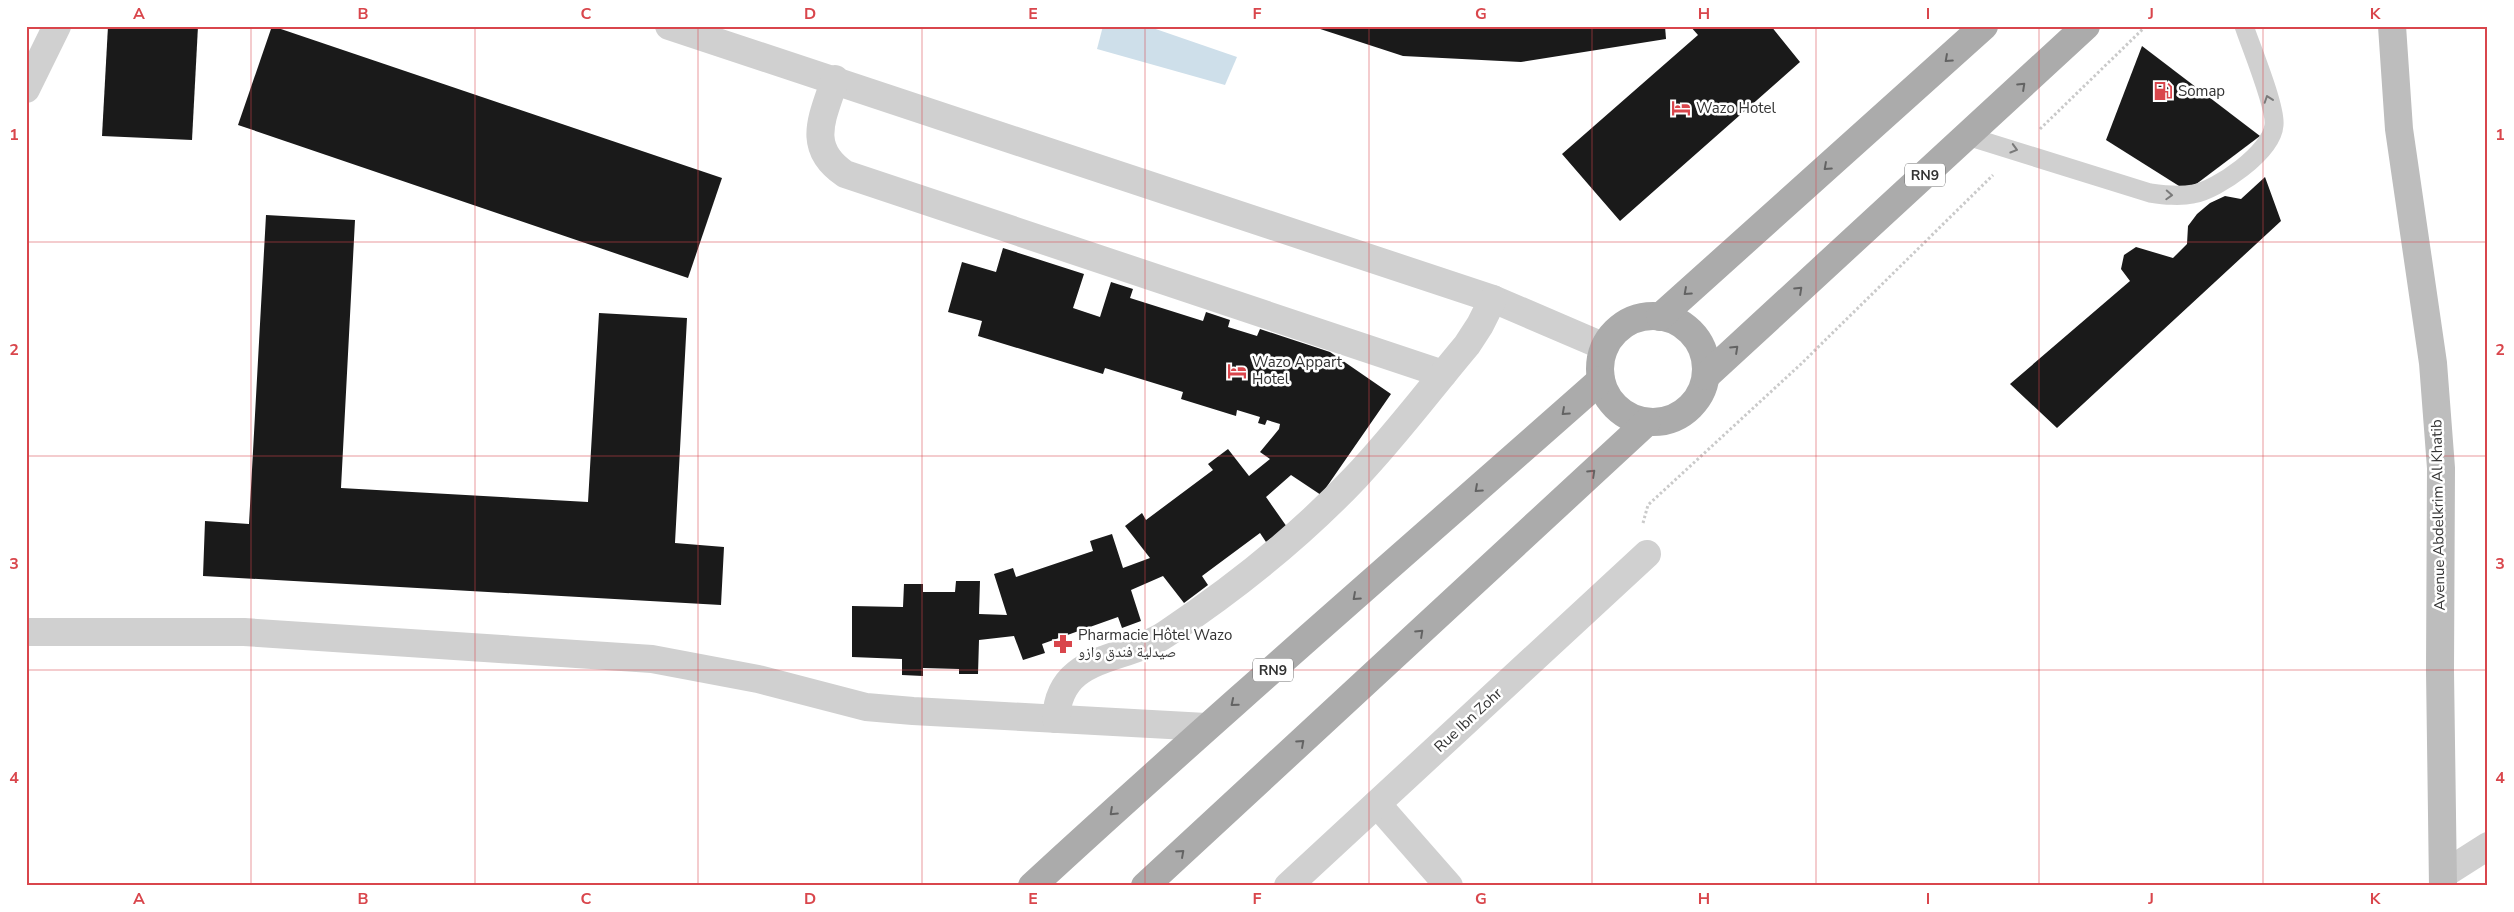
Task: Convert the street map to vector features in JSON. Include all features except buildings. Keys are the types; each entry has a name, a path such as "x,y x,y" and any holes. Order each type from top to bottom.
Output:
{"main road":[{"path":"1660,317 1984,26"},
{"name":"RN9","path":"1032,886 1206,727 1601,380 1607,395 1617,408 1631,418 1647,422 1663,421 1679,416 1692,405 1701,392 1706,376 2086,26"},
{"path":"1601,380 1600,363 1605,347 1614,334 1627,323 1643,317 1660,317 1676,321 1695,337 1700,343 1705,358 1706,376"},
{"path":"1145,886 1647,422"}],"street":[{"path":"26,90 57,26"},
{"path":"669,26 835,79 1493,298 1605,347"},
{"name":"Avenue Abdelkrim Al Khatib","path":"2392,26 2399,129 2433,363 2441,468 2440,670 2444,880"},
{"path":"835,79 820,128 820,141 824,154 833,166 845,174 1443,374"},
{"path":"1056,719 1060,691 1068,680 1079,671 1155,641 1214,602 1271,558 1356,477 1443,374 1480,325 1493,298"},
{"name":"Rue Ibn Zohr","path":"1288,886 1647,554"},
{"path":"26,632 244,632 652,659 758,679 866,707 1206,727"},
{"path":"1377,804 1449,886"},
{"path":"2444,880 2488,846"}],"lane":[{"path":"1967,136 2018,150 2150,193 2172,196 2192,194 2212,188 2260,152 2272,135 2273,114 2244,26"}],"path":[{"path":"1647,554 1643,541 1642,526 1648,505 1801,364 2146,26"}],"water":[{"path":"1103,26 1147,26 1237,57 1225,85 1097,49"}],"place":[{"name":"Somap","path":"2163,91"},
{"name":"Wazo Hotel","path":"1681,108"},
{"name":"Wazo Appart Hotel","path":"1237,371"},
{"name":"Pharmacie Hôtel Wazo صيدلية فندق وازو","path":"1063,644"}]}
